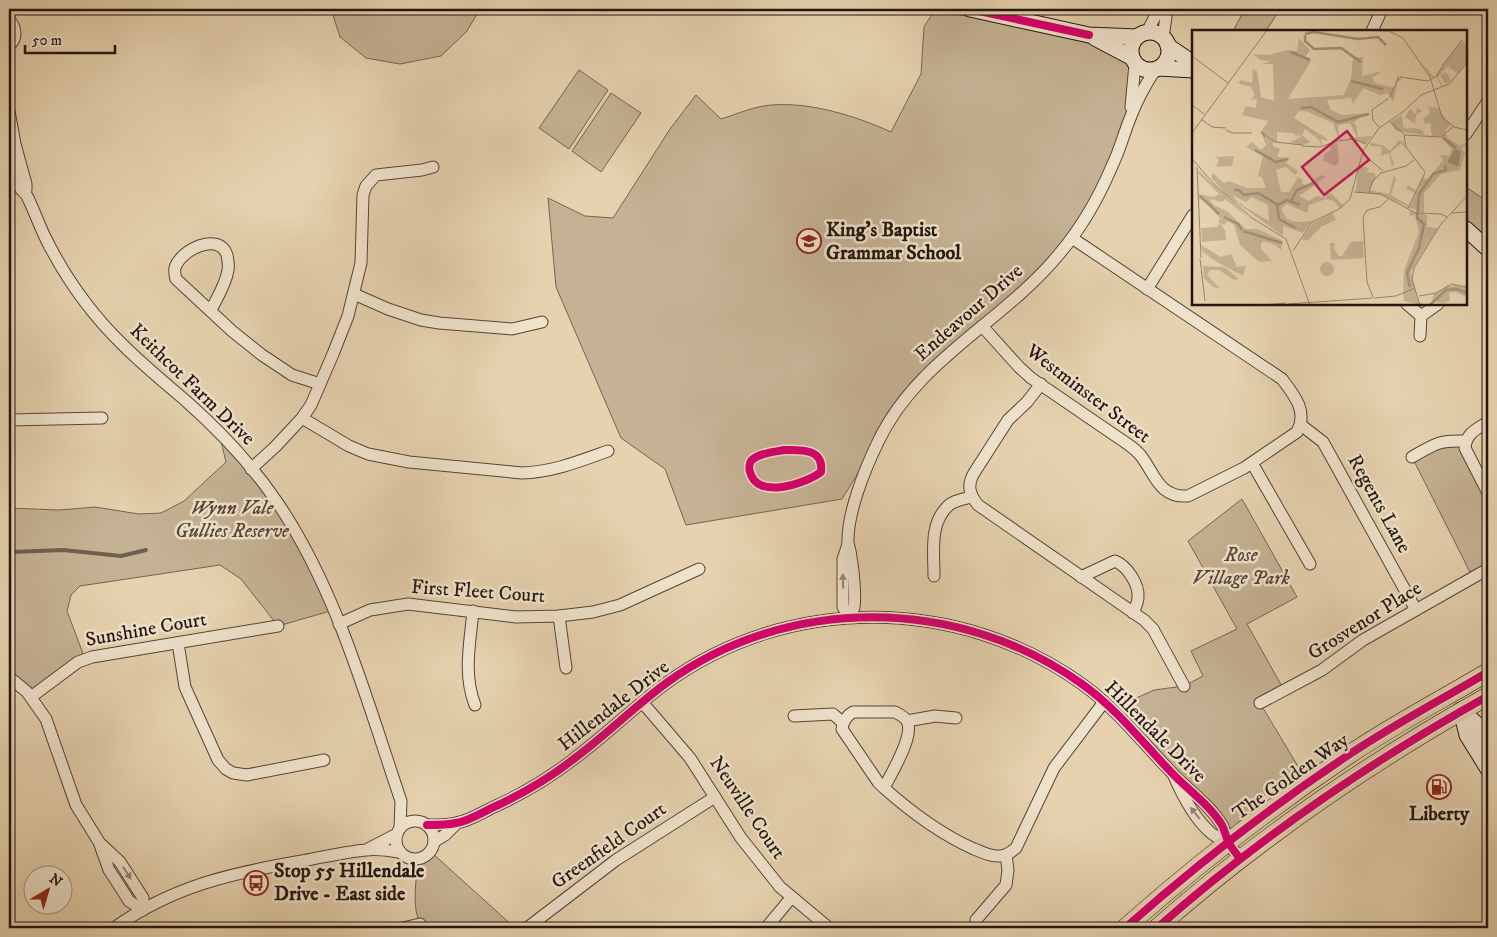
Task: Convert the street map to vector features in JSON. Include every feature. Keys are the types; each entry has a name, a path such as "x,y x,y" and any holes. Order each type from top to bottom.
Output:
{"main road":[{"path":"970,9 1089,35 1153,32 1192,62"},
{"path":"1133,61 1130,47 1142,34"},
{"path":"1089,35 1133,61 1143,70 1192,70"},
{"path":"1157,69 1168,59 1166,42"},
{"path":"1467,230 1488,249"},
{"name":"The Golden Way","path":"1125,928 1160,896 1274,806 1348,755 1488,672"},
{"path":"1450,694 1461,711 1479,726 1488,744"},
{"name":"The Golden Way","path":"1157,928 1240,859 1321,798 1429,729 1488,696"},
{"path":"1461,711 1467,734 1488,769"}],"street":[{"path":"1142,34 1159,9"},
{"path":"1166,42 1167,9"},
{"path":"1372,30 1382,9"},
{"path":"9,19 16,31 15,37 9,46"},
{"name":"Endeavour Drive","path":"1130,116 1133,61"},
{"name":"Endeavour Drive","path":"850,617 854,606 852,560 848,544 853,510 869,461 891,419 904,400 929,371 1018,297 1042,274 1072,238 1091,208 1113,166 1130,116 1146,85 1157,69"},
{"path":"1467,132 1488,101"},
{"name":"Keithcot Farm Drive","path":"9,111 15,144 26,184 26,194"},
{"name":"Keithcot Farm Drive","path":"9,155 20,188 26,194 46,239 65,274 94,315 136,358 219,432 277,502 306,551 319,575 339,624 401,801 399,831"},
{"path":"251,469 276,446 302,418 311,405 348,316 361,263 363,195 366,186 376,175 433,167"},
{"path":"1147,289 1192,217"},
{"path":"1072,238 1282,379 1290,389 1301,412 1301,425 1292,437 1252,463 1310,564"},
{"path":"211,310 228,271 228,261 225,250 221,246 210,243 184,254 177,262 174,270 176,279 232,331 262,355 292,375 320,384"},
{"path":"354,294 388,309 421,320 439,323 512,329 542,322"},
{"path":"1408,305 1421,316"},
{"path":"1421,316 1437,305"},
{"path":"1420,336 1421,316"},
{"name":"Westminster Street","path":"982,326 1019,368 1129,444 1141,456 1158,484 1170,493 1188,496 1252,463"},
{"path":"1041,384 1027,402 1008,420 974,473 970,480 972,496 978,505 1133,612 1153,629 1184,686"},
{"path":"9,420 102,418"},
{"path":"302,418 349,446 368,454 408,462 522,473 558,468 608,451"},
{"path":"1488,422 1468,435 1465,441 1465,448 1488,493"},
{"name":"Regents Lane","path":"1301,425 1323,442 1416,610"},
{"path":"1412,457 1439,442 1446,440 1465,441"},
{"path":"934,576 934,532 936,525 950,505 972,496"},
{"path":"1081,577 1109,563 1115,561 1120,564 1126,569 1137,588 1139,596 1133,612"},
{"name":"First Fleet Court","path":"339,624 370,610 408,604 516,617 559,616 592,612 620,604 699,569"},
{"name":"Grosvenor Place","path":"1260,703 1322,670 1363,640 1488,569"},
{"path":"473,611 467,676 475,705"},
{"path":"559,616 566,668"},
{"name":"Hillendale Drive","path":"435,841 445,835 457,823 506,801 554,773 577,757 642,702 687,670 738,643 799,624 850,617 882,617 922,620 963,628 989,636 1041,658 1081,684 1104,702 1173,774 1192,790 1222,825 1228,842 1240,859"},
{"name":"Sunshine Court","path":"31,697 78,662 92,657 278,626"},
{"path":"178,643 185,688 218,760 226,770 247,775 324,760"},
{"path":"9,677 31,697 46,719 76,805 100,842 109,870 129,901 143,910"},
{"name":"Neuville Court","path":"642,702 690,758 741,838 780,887 828,928"},
{"path":"884,788 909,736 907,721 895,712 853,712 842,722 842,729 884,788 937,830 952,839 984,854 1006,855 1016,848 1054,768 1104,702"},
{"path":"794,716 833,714 842,722"},
{"path":"907,721 936,716 956,718"},
{"name":"Greenfield Court","path":"527,928 616,860 715,797"},
{"name":"Keithcot Farm Drive","path":"401,801 423,823"},
{"path":"114,928 143,910 181,891 224,876 368,849 400,852 412,859 418,860 431,852 435,841 432,830 423,823 409,822 399,831 368,849"},
{"name":"Hillendale Drive","path":"423,823 457,823"},
{"path":"399,831 396,843 400,852"},
{"path":"976,920 1006,884 1008,870 1006,855"},
{"path":"766,928 791,898"},
{"path":"403,928 420,924"}],"green space":[{"path":"331,9 480,9 467,31 441,56 400,64 366,58 340,37"},
{"path":"1245,9 1280,9 1267,30 1234,30"},
{"name":"King's Baptist Grammar School","path":"934,11 1089,35 1138,67 1118,151 1076,232 900,405 842,499 686,525 665,469 621,438 556,287 548,198 585,216 613,218 670,129 696,95 721,119 766,106 802,106 833,111 891,132 921,74 924,27"},
{"path":"579,70 608,90 569,149 539,128"},
{"path":"611,93 641,113 601,172 572,151"},
{"path":"1467,188 1488,202 1488,251 1467,232"},
{"name":"Wynn Vale Gullies Reserve","path":"219,433 261,480 334,610 278,626 241,579 220,565 80,586 71,595 67,611 85,659 31,697 9,677 9,508 59,510 95,507 139,514 161,513 184,501 226,462"},
{"path":"1465,441 1488,493 1488,569 1473,578 1412,457"},
{"name":"Rose Village Park","path":"1242,499 1297,597 1247,624 1284,690 1260,703 1299,768 1266,793 1229,843 1222,825 1112,709 1154,690 1184,686 1203,676 1191,651 1237,629 1188,541"},
{"path":"431,852 515,928 425,928 417,915 415,896 418,859"}],"waterway":[{"path":"11,552 63,550 121,556 146,550"}],"cycle path":[{"path":"970,9 1089,35"},
{"path":"784,450 804,451 815,454 819,458 821,472 804,481 782,487 762,486 754,481 750,471 751,461 762,455 784,450"},
{"path":"427,825 461,822 537,784 586,749 665,684 713,655 765,634 819,621 874,617 928,622 982,634 1034,655 1082,684 1107,704 1172,773 1211,810 1222,825 1229,843 1240,859"},
{"path":"1125,928 1178,882 1289,796 1382,734 1488,672"},
{"path":"1157,928 1235,863 1316,803 1401,747 1488,696"}],"place":[{"name":"King's Baptist Grammar School","path":"809,241"},
{"name":"Liberty","path":"1439,787"},
{"name":"Stop 55 Hillendale Drive - East side","path":"256,883"}]}
